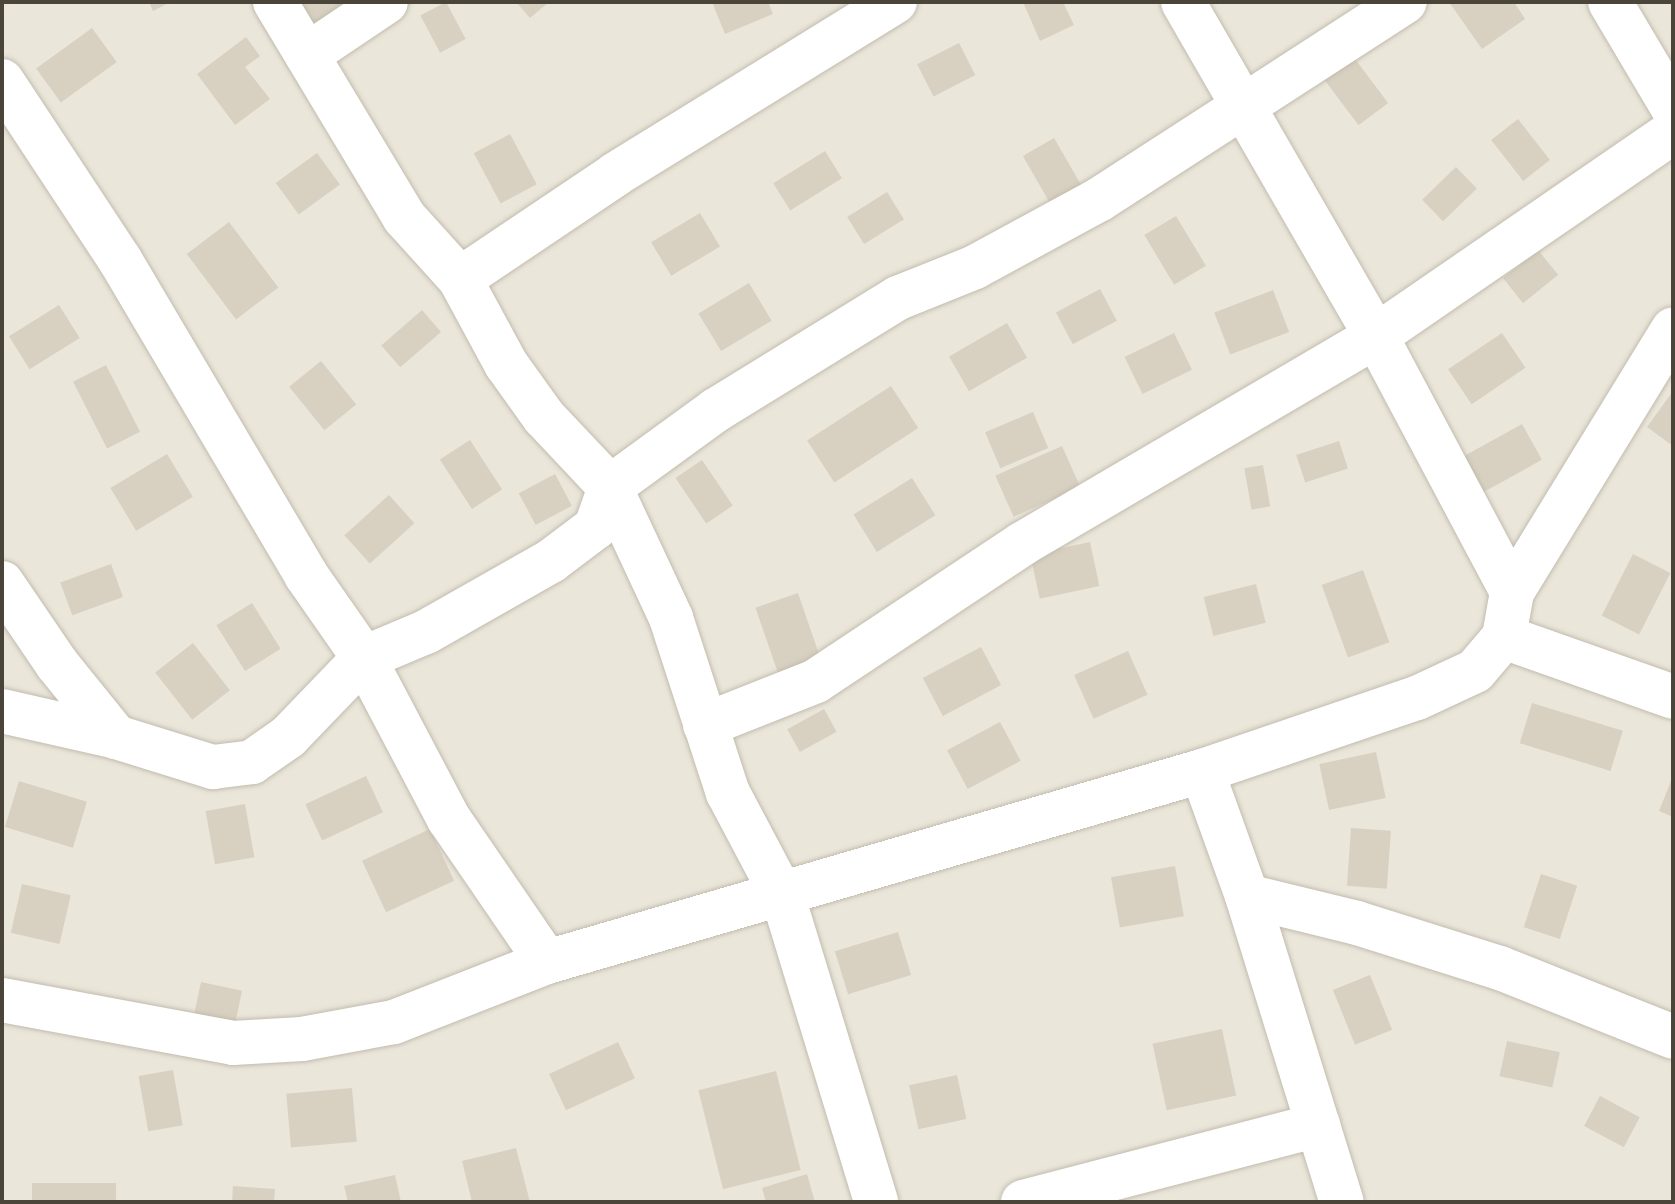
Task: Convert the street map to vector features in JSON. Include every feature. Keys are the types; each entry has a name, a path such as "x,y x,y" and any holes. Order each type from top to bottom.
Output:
{"street":[{"path":"275,2 404,217 460,279 513,375 544,417 610,487 671,618 728,793 783,897 876,1202"},
{"path":"307,55 386,2"},
{"path":"460,279 616,174 895,2"},
{"path":"1183,2 1376,336 1512,592"},
{"path":"2,711 116,737 213,767 252,762 288,737 364,658 426,632 551,561 596,527 610,487 716,410 898,298 975,267 1100,199 1405,2"},
{"path":"1610,2 1673,108"},
{"path":"2,81 120,260 306,575 364,658 449,819 547,962"},
{"path":"705,725 816,681 1022,544 1376,336 1673,132"},
{"path":"2,1000 233,1043 302,1039 394,1022 547,962 783,897 1202,771 1417,698 1475,671 1504,637 1512,592 1673,329"},
{"path":"2,583 57,664 116,737"},
{"path":"1504,637 1673,697"},
{"path":"1202,771 1247,896 1342,1202"},
{"path":"1247,896 1357,923 1500,968 1673,1037"},
{"path":"1027,1202 1318,1125"}],"shaded area":[{"path":"2,2 1673,2 1673,1202 2,1202"}],"building":[{"path":"149,2 170,2 153,11"},
{"path":"296,2 369,2 324,37"},
{"path":"446,2 466,39 440,53 420,16"},
{"path":"516,2 549,2 530,18"},
{"path":"712,2 768,2 773,14 725,34"},
{"path":"1023,2 1063,2 1074,25 1040,41"},
{"path":"1449,2 1514,2 1525,19 1482,49"},
{"path":"92,28 117,62 61,103 36,69"},
{"path":"246,37 260,56 245,67 270,99 235,125 197,74"},
{"path":"959,43 975,75 933,96 917,64"},
{"path":"1349,51 1388,103 1359,125 1319,73"},
{"path":"1518,119 1550,160 1523,181 1491,140"},
{"path":"510,134 537,184 501,204 474,153"},
{"path":"1054,138 1084,190 1053,208 1023,156"},
{"path":"825,151 842,178 790,210 773,183"},
{"path":"317,153 340,185 299,215 276,183"},
{"path":"1456,167 1477,189 1443,221 1422,200"},
{"path":"887,192 904,219 864,244 847,217"},
{"path":"700,213 720,246 671,276 651,242"},
{"path":"1176,216 1206,266 1174,285 1144,235"},
{"path":"229,222 278,287 236,319 187,254"},
{"path":"1538,250 1558,275 1523,303 1503,278"},
{"path":"749,283 772,321 721,351 698,313"},
{"path":"1100,289 1117,321 1073,344 1056,312"},
{"path":"1273,290 1289,332 1230,355 1214,313"},
{"path":"59,305 80,338 30,369 9,336"},
{"path":"422,310 441,332 400,367 381,345"},
{"path":"1007,323 1027,358 969,391 949,356"},
{"path":"1174,333 1192,370 1143,394 1125,357"},
{"path":"1502,333 1525,368 1472,404 1448,369"},
{"path":"321,361 356,405 324,430 289,387"},
{"path":"106,365 140,432 107,449 73,382"},
{"path":"891,386 918,428 834,482 807,440"},
{"path":"1673,391 1673,446 1647,427"},
{"path":"1033,412 1048,448 1000,468 985,432"},
{"path":"1522,424 1542,460 1484,492 1464,456"},
{"path":"470,440 502,489 472,509 440,460"},
{"path":"1339,441 1348,469 1305,482 1296,455"},
{"path":"1062,446 1080,487 1014,517 995,476"},
{"path":"167,454 193,497 136,531 110,488"},
{"path":"702,460 733,506 706,523 675,478"},
{"path":"1263,465 1270,506 1252,510 1244,468"},
{"path":"555,474 572,506 536,525 519,493"},
{"path":"912,478 935,515 877,552 853,515"},
{"path":"389,495 414,523 370,563 344,535"},
{"path":"1090,542 1099,586 1040,599 1030,555"},
{"path":"1633,554 1670,573 1639,635 1602,615"},
{"path":"111,564 123,597 72,615 60,582"},
{"path":"1363,570 1389,642 1348,657 1322,585"},
{"path":"1256,584 1266,623 1213,636 1204,597"},
{"path":"798,593 824,669 781,683 755,608"},
{"path":"252,603 281,649 245,671 216,625"},
{"path":"193,643 230,690 192,720 155,673"},
{"path":"981,647 1001,685 943,716 923,678"},
{"path":"1128,651 1148,695 1094,719 1074,675"},
{"path":"1532,703 1623,731 1611,771 1520,743"},
{"path":"824,709 837,732 800,752 787,729"},
{"path":"1000,722 1021,761 968,789 947,750"},
{"path":"1376,752 1386,798 1329,810 1319,764"},
{"path":"366,776 383,812 322,841 305,804"},
{"path":"1673,776 1673,817 1659,811"},
{"path":"19,781 87,802 73,848 5,827"},
{"path":"245,804 254,857 215,864 206,811"},
{"path":"1351,828 1391,831 1387,889 1347,886"},
{"path":"430,829 454,881 386,912 362,861"},
{"path":"1175,866 1184,916 1120,928 1111,877"},
{"path":"1541,874 1577,886 1560,939 1524,927"},
{"path":"22,884 71,895 59,944 11,933"},
{"path":"898,932 911,975 848,994 835,951"},
{"path":"1370,975 1392,1030 1355,1045 1333,990"},
{"path":"201,982 242,991 235,1022 194,1013"},
{"path":"1222,1029 1236,1096 1167,1110 1153,1044"},
{"path":"1507,1041 1560,1052 1552,1087 1500,1076"},
{"path":"618,1042 635,1078 566,1110 549,1074"},
{"path":"173,1070 183,1125 148,1131 139,1076"},
{"path":"776,1071 801,1170 723,1189 698,1090"},
{"path":"957,1075 966,1119 918,1129 909,1085"},
{"path":"352,1088 357,1142 291,1148 286,1094"},
{"path":"1600,1096 1640,1117 1624,1147 1584,1126"},
{"path":"516,1148 530,1202 472,1202 462,1161"},
{"path":"807,1174 815,1202 766,1202 762,1188"},
{"path":"395,1175 401,1202 348,1202 344,1186"},
{"path":"32,1183 116,1183 116,1202 32,1202"},
{"path":"233,1186 275,1189 274,1202 232,1202"}]}
